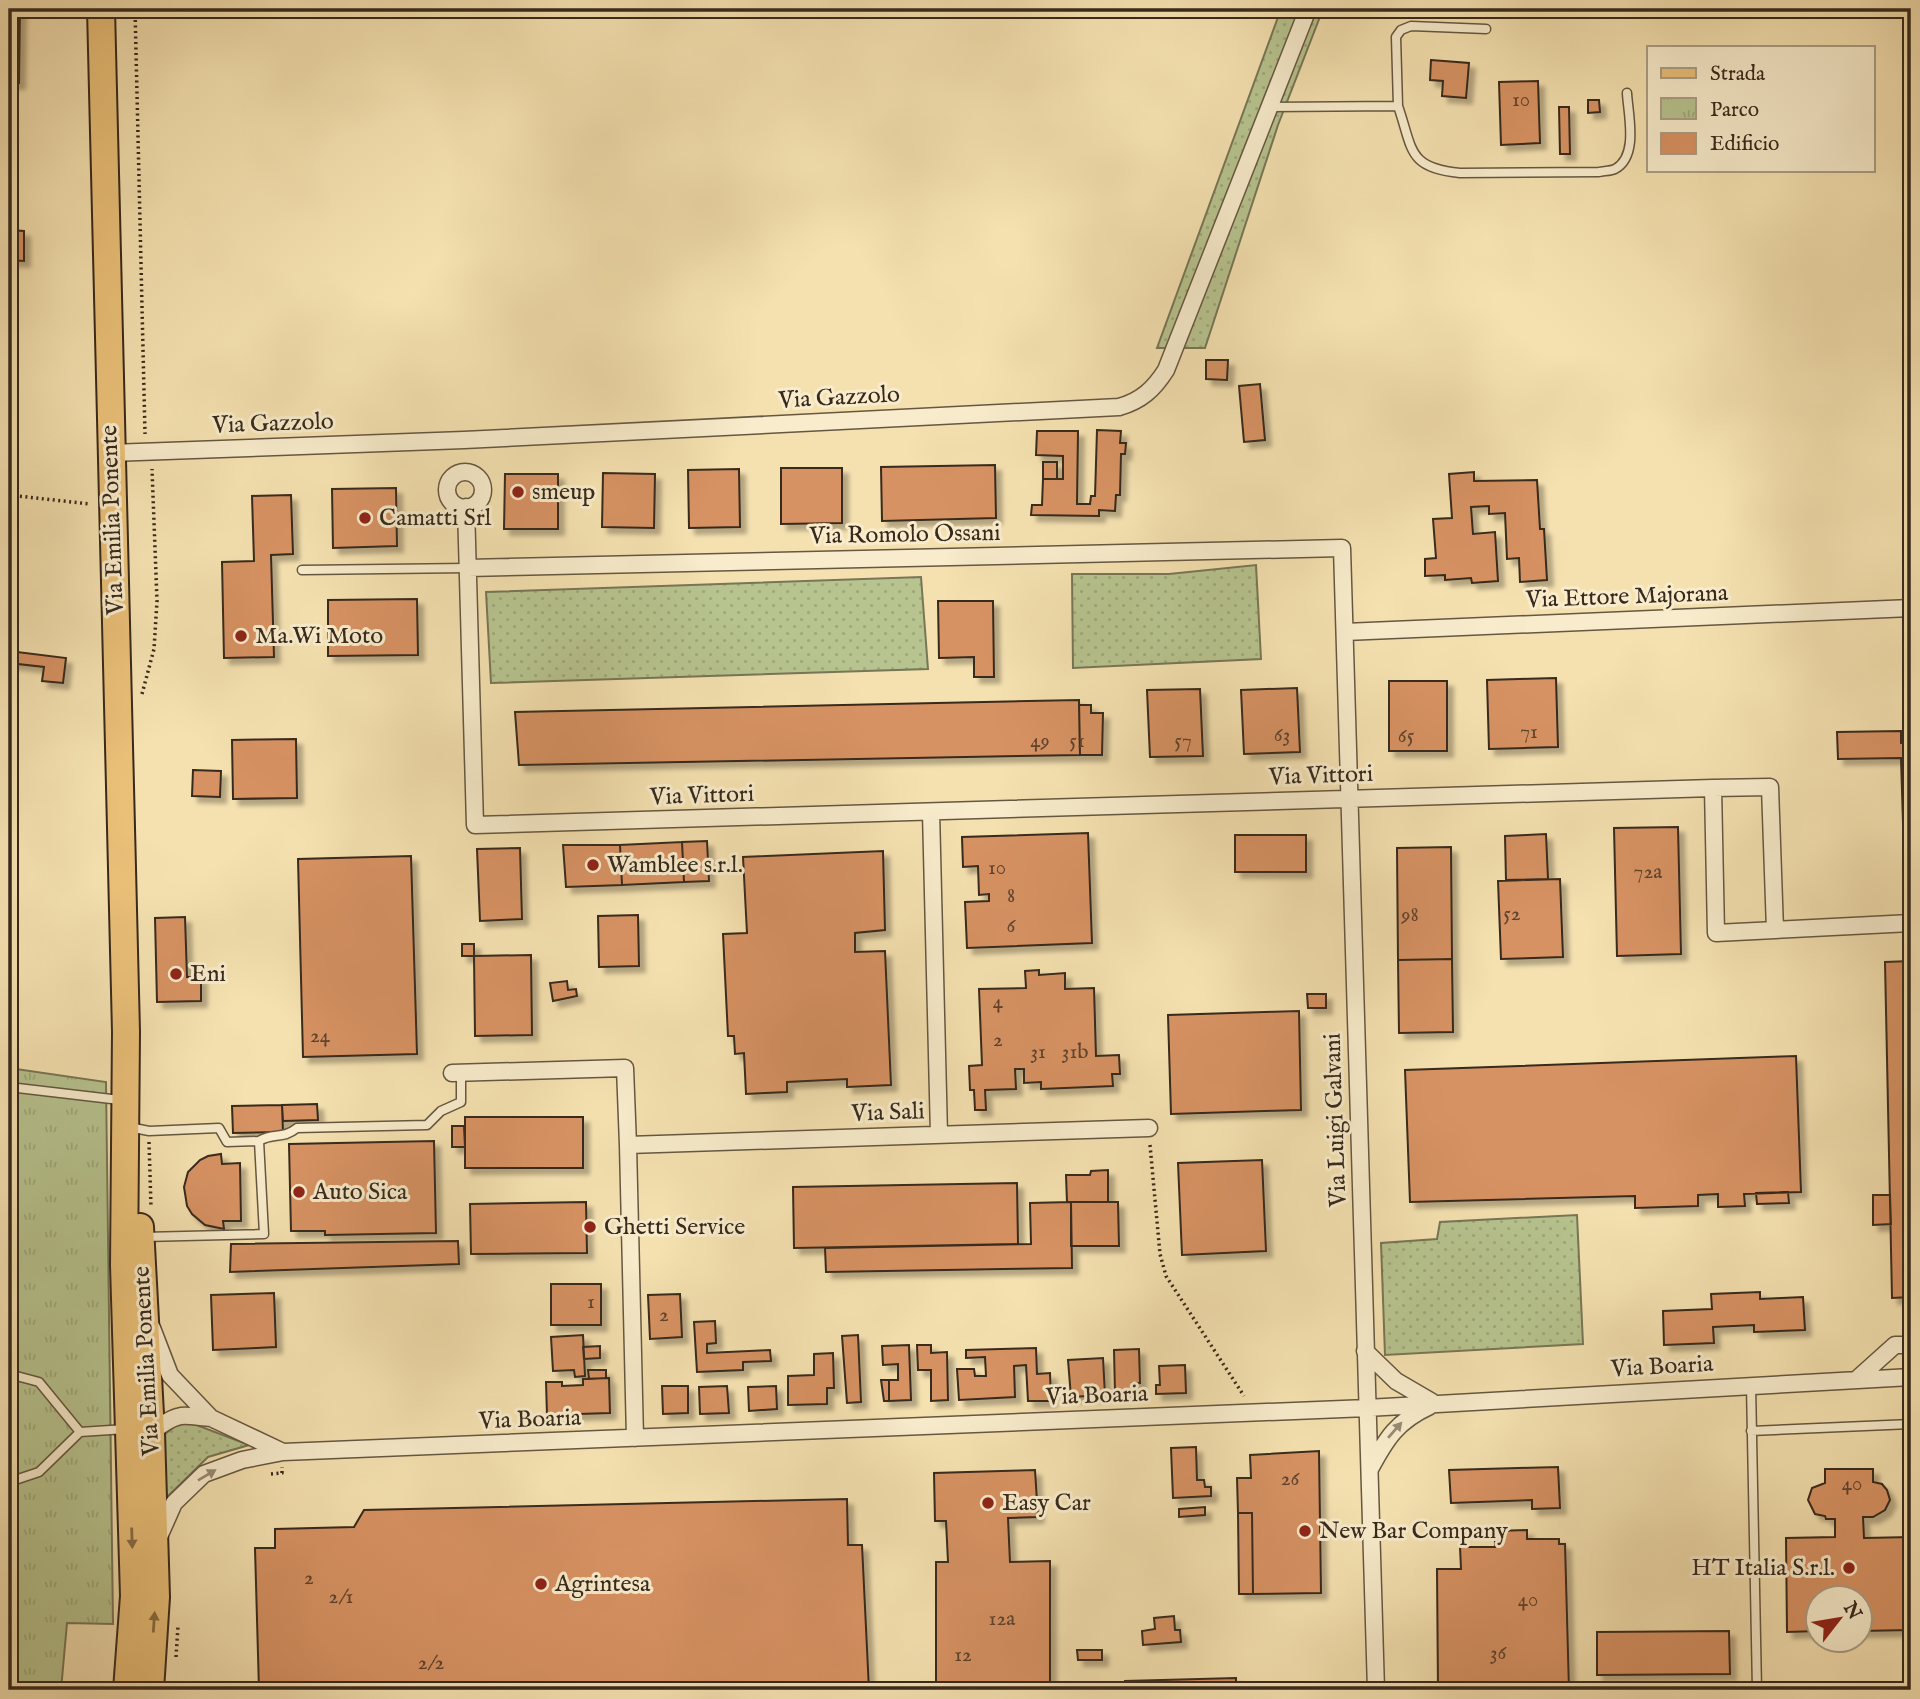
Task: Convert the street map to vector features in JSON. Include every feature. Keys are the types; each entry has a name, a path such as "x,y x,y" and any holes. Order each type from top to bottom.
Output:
{"main road":[{"name":"Via Emilia Ponente","path":"101,9 126,1032 124,1265 154,1548 156,1597 150,1690"},
{"name":"Via Emilia Ponente","path":"126,1032 141,1130 146,1237 140,1431 130,1469 134,1596 127,1690"}],"street":[{"name":"Via Gazzolo","path":"111,453 464,440 1119,407 1130,404 1151,391 1166,370 1308,9"},
{"path":"464,440 466,472"},
{"path":"466,472 480,481 482,492 477,503 466,507 455,505 447,490 455,475 466,472"},
{"path":"466,507 468,568"},
{"name":"Via Romolo Ossani","path":"468,568 1342,548"},
{"name":"Via Luigi Galvani","path":"1342,548 1376,1690"},
{"name":"Via Vittori","path":"468,568 475,825 1349,797 1770,787 1775,930"},
{"name":"Via Ettore Majorana","path":"1345,632 1911,608"},
{"path":"1713,788 1716,933 1911,923"},
{"path":"931,812 939,1135"},
{"path":"456,1073 625,1068 635,1438"},
{"name":"Via Sali","path":"628,1145 1149,1128"},
{"name":"Via Boaria","path":"144,1309 170,1375 211,1418 283,1452"},
{"path":"1856,1380 1895,1345 1911,1345"},
{"path":"1365,1351 1396,1381 1435,1403"},
{"name":"Via Boaria","path":"154,1548 174,1503 204,1474 242,1460 283,1452 1367,1408 1911,1377"},
{"path":"1369,1471 1400,1423 1415,1412 1435,1403"},
{"name":"Via Boaria","path":"140,1431 181,1416 211,1418"}],"lane":[{"path":"1486,29 1411,26 1401,30 1396,37 1398,106 1412,149 1422,164 1437,171 1599,172 1615,169 1629,149 1627,93"},
{"path":"1270,107 1398,106"},
{"path":"302,570 468,568"},
{"path":"141,1130 219,1128 227,1142 259,1141 267,1136 288,1135 297,1128 427,1125 441,1111 461,1102 456,1073"},
{"path":"9,1087 125,1101"},
{"path":"146,1237 264,1234 259,1141"},
{"path":"9,1374 39,1382 80,1432"},
{"path":"1751,1385 1757,1690"},
{"path":"1751,1432 1911,1424"},
{"path":"9,1482 39,1472 80,1432 140,1431"}],"path":[{"path":"135,9 144,428 153,475 157,601 154,649 141,698"},
{"path":"9,495 113,506"},
{"path":"1149,1128 1160,1254 1166,1276 1255,1412"},
{"path":"141,1130 146,1237"},
{"path":"270,1474 282,1473 283,1452"},
{"path":"175,1666 178,1616"}],"green space":[{"path":"1281,9 1323,9 1278,125 1205,348 1157,348"},
{"path":"1256,565 1261,659 1073,668 1072,574 1169,574"},
{"path":"921,577 928,669 491,683 486,592"},
{"path":"9,1068 106,1082 113,1624 67,1623 61,1690 9,1690"},
{"path":"1577,1215 1583,1344 1385,1355 1381,1243 1437,1239 1440,1222"},
{"path":"179,1423 194,1424 249,1445 208,1457 161,1503 160,1438"}],"building":[{"path":"9,9 20,9 19,83 9,83"},
{"path":"1431,60 1469,63 1466,98 1442,96 1443,81 1430,80"},
{"path":"1538,81 1540,143 1501,145 1499,82"},
{"path":"1588,100 1599,100 1600,112 1588,113"},
{"path":"1559,107 1569,107 1570,154 1560,154"},
{"path":"9,230 24,231 24,261 9,260"},
{"path":"1206,360 1228,360 1227,380 1206,379"},
{"path":"1260,384 1265,440 1244,442 1239,386"},
{"path":"1097,430 1121,431 1120,443 1126,443 1125,454 1121,454 1120,495 1116,495 1115,511 1099,510 1099,516 1031,515 1032,505 1042,505 1043,479 1063,479 1063,456 1036,455 1037,431 1078,431 1077,504 1090,504 1091,496 1095,496"},
{"path":"1043,462 1057,462 1057,479 1043,479"},
{"path":"995,465 996,518 882,521 881,467"},
{"path":"781,468 842,468 842,523 781,524"},
{"path":"739,469 740,527 689,528 688,470"},
{"path":"1474,472 1474,481 1537,480 1547,580 1520,582 1519,558 1507,559 1505,513 1489,514 1489,506 1471,507 1473,534 1495,532 1498,581 1472,583 1471,578 1445,580 1445,575 1425,576 1425,559 1436,558 1433,519 1452,518 1449,474"},
{"path":"603,473 655,474 654,528 602,527"},
{"path":"505,474 558,474 558,529 504,529"},
{"name":"Camatti Srl","path":"396,488 397,546 333,548 332,489"},
{"path":"291,495 293,554 271,555 274,657 224,658 222,562 254,561 252,496"},
{"path":"417,599 418,655 328,656 328,600"},
{"path":"938,601 993,601 994,677 974,677 974,657 939,658"},
{"path":"9,651 66,658 63,683 42,681 44,667 9,663"},
{"path":"1556,678 1558,747 1489,749 1487,680"},
{"path":"1389,681 1447,681 1447,751 1389,751"},
{"path":"1297,688 1300,752 1244,754 1241,690"},
{"path":"1200,689 1203,756 1150,757 1147,690"},
{"path":"1079,700 1080,755 519,765 515,712"},
{"path":"1079,705 1091,705 1091,713 1103,713 1102,755 1080,755"},
{"path":"1901,731 1901,743 1911,742 1911,822 1903,823 1901,758 1838,759 1837,732"},
{"path":"296,739 297,798 233,799 232,740"},
{"path":"193,770 221,771 220,797 192,796"},
{"path":"1678,827 1681,954 1617,956 1614,828"},
{"path":"1088,833 1092,943 967,948 965,902 989,901 989,894 979,895 978,866 963,867 962,837"},
{"path":"1546,834 1548,879 1506,880 1505,836"},
{"path":"1235,835 1306,835 1306,872 1235,872"},
{"path":"707,841 709,881 684,882 682,842"},
{"path":"682,842 684,882 622,885 620,845"},
{"name":"Wamblee s.r.l.","path":"563,845 620,845 622,885 566,887"},
{"path":"1451,847 1452,959 1398,960 1397,848"},
{"path":"520,848 522,919 480,921 477,849"},
{"path":"883,851 885,930 855,933 855,952 885,951 891,1085 847,1087 847,1079 787,1082 787,1092 746,1094 744,1053 735,1054 734,1036 728,1036 723,934 747,933 743,857"},
{"path":"411,856 417,1054 303,1057 298,859"},
{"path":"1560,879 1563,957 1501,959 1498,881"},
{"path":"638,915 639,966 599,967 598,916"},
{"path":"185,917 187,977 201,977 201,1001 157,1002 155,918"},
{"path":"462,944 474,944 474,956 462,956"},
{"path":"531,955 532,1035 475,1036 474,956"},
{"path":"1452,959 1453,1032 1399,1033 1398,960"},
{"path":"1911,961 1911,1297 1892,1298 1885,962"},
{"path":"1039,970 1039,975 1065,973 1065,989 1094,988 1096,1056 1119,1055 1120,1074 1112,1074 1113,1086 1041,1089 1041,1082 1024,1083 1024,1069 1015,1069 1016,1089 985,1090 986,1110 975,1110 974,1090 970,1090 969,1066 982,1065 979,989 1026,988 1025,971"},
{"path":"567,981 568,990 576,989 577,996 553,1001 550,983"},
{"path":"1307,994 1326,994 1326,1008 1308,1008"},
{"path":"1299,1011 1301,1110 1171,1114 1168,1015"},
{"path":"1796,1056 1801,1192 1744,1194 1745,1206 1718,1207 1718,1194 1698,1195 1698,1206 1635,1208 1635,1196 1410,1202 1405,1070"},
{"path":"317,1104 318,1120 283,1121 282,1105"},
{"path":"282,1105 283,1132 233,1133 232,1106"},
{"path":"465,1117 583,1117 583,1168 465,1168"},
{"path":"452,1126 464,1126 465,1147 452,1147"},
{"path":"434,1141 436,1233 325,1235 325,1231 291,1231 289,1144"},
{"path":"221,1154 222,1164 240,1163 241,1221 223,1221 224,1229 205,1225 192,1214 187,1206 184,1187 188,1172 200,1160"},
{"path":"1262,1160 1266,1251 1182,1255 1178,1163"},
{"path":"1108,1170 1108,1202 1067,1202 1066,1175 1090,1175 1091,1171"},
{"path":"1017,1183 1018,1244 794,1248 793,1187"},
{"path":"1788,1192 1789,1203 1757,1204 1756,1193"},
{"path":"1873,1195 1890,1195 1891,1224 1873,1225"},
{"path":"586,1202 587,1253 471,1254 470,1204"},
{"path":"1071,1202 1118,1202 1119,1246 1071,1246"},
{"path":"1071,1202 1072,1268 826,1272 825,1248 1031,1244 1030,1203"},
{"path":"458,1241 459,1264 230,1272 231,1244"},
{"path":"551,1284 601,1284 601,1325 551,1325"},
{"path":"1760,1292 1760,1299 1803,1297 1805,1330 1754,1332 1754,1325 1713,1327 1714,1343 1664,1345 1663,1311 1712,1309 1711,1294"},
{"path":"274,1293 276,1347 213,1350 211,1295"},
{"path":"680,1294 682,1337 650,1339 648,1295"},
{"path":"715,1321 716,1343 707,1344 707,1353 770,1350 771,1361 743,1362 743,1370 697,1372 694,1322"},
{"path":"583,1335 585,1376 575,1377 574,1370 553,1371 551,1337"},
{"path":"858,1335 861,1402 847,1403 842,1336"},
{"path":"909,1345 911,1400 889,1401 889,1380 898,1380 898,1364 883,1365 882,1346"},
{"path":"917,1345 931,1345 931,1353 947,1352 948,1400 931,1401 931,1370 918,1370"},
{"path":"600,1346 600,1358 584,1359 583,1347"},
{"path":"1036,1348 1037,1374 1050,1373 1051,1401 1028,1401 1026,1365 1014,1366 1015,1397 959,1400 957,1369 974,1369 975,1376 986,1376 985,1357 966,1358 966,1350"},
{"path":"1139,1349 1140,1383 1132,1383 1133,1393 1115,1394 1114,1350"},
{"path":"833,1353 834,1388 827,1388 827,1404 788,1405 788,1376 814,1375 814,1354"},
{"path":"1103,1358 1105,1395 1071,1397 1068,1360"},
{"path":"1185,1365 1186,1393 1156,1394 1156,1385 1160,1385 1159,1366"},
{"path":"588,1370 606,1370 606,1378 589,1379"},
{"path":"609,1378 610,1413 547,1415 546,1382 562,1382 562,1386 583,1385 583,1379"},
{"path":"881,1380 889,1380 889,1401 884,1401"},
{"path":"662,1386 688,1386 688,1413 663,1414"},
{"path":"727,1386 729,1413 700,1414 699,1387"},
{"path":"776,1386 777,1409 749,1411 748,1387"},
{"path":"1196,1447 1197,1480 1204,1480 1205,1487 1211,1487 1211,1496 1173,1498 1171,1448"},
{"path":"1319,1451 1321,1593 1253,1594 1252,1513 1238,1513 1237,1478 1251,1478 1250,1455"},
{"path":"1558,1467 1560,1508 1532,1509 1532,1500 1451,1503 1449,1470"},
{"name":"HT Italia S.r.l.","path":"1825,1469 1873,1469 1873,1482 1882,1484 1887,1490 1890,1500 1885,1510 1873,1517 1863,1517 1864,1538 1911,1537 1911,1630 1874,1631 1874,1584 1804,1584 1804,1631 1787,1632 1786,1538 1835,1537 1835,1519 1826,1519 1825,1516 1815,1514 1808,1500 1812,1488 1825,1483"},
{"path":"1035,1470 1038,1517 1008,1518 1010,1562 1050,1561 1050,1690 976,1690 976,1684 936,1685 936,1562 948,1562 946,1521 935,1521 934,1473"},
{"name":"Agrintesa","path":"847,1499 848,1545 862,1545 869,1690 259,1690 255,1548 275,1548 275,1529 354,1527 364,1510"},
{"path":"1205,1507 1205,1515 1179,1517 1179,1509"},
{"path":"1238,1513 1252,1513 1253,1594 1239,1594"},
{"path":"1527,1530 1527,1539 1559,1539 1559,1544 1565,1544 1569,1690 1438,1690 1437,1569 1461,1569 1460,1547 1495,1547 1495,1531"},
{"path":"1174,1616 1175,1630 1180,1630 1181,1642 1143,1645 1142,1631 1155,1629 1154,1618"},
{"path":"1729,1631 1730,1674 1597,1675 1597,1632"},
{"path":"1077,1650 1102,1650 1102,1660 1078,1660"},
{"path":"1236,1678 1236,1690 1125,1690 1125,1681"}],"place":[{"name":"smeup","path":"518,492"},
{"name":"Camatti Srl","path":"365,518"},
{"name":"Ma.Wi Moto","path":"241,636"},
{"name":"Wamblee s.r.l.","path":"593,865"},
{"name":"Eni","path":"176,974"},
{"name":"Auto Sica","path":"299,1192"},
{"name":"Ghetti Service","path":"590,1227"},
{"name":"Easy Car","path":"988,1503"},
{"name":"New Bar Company","path":"1305,1531"},
{"name":"HT Italia S.r.l.","path":"1849,1568"},
{"name":"Agrintesa","path":"541,1584"}]}
